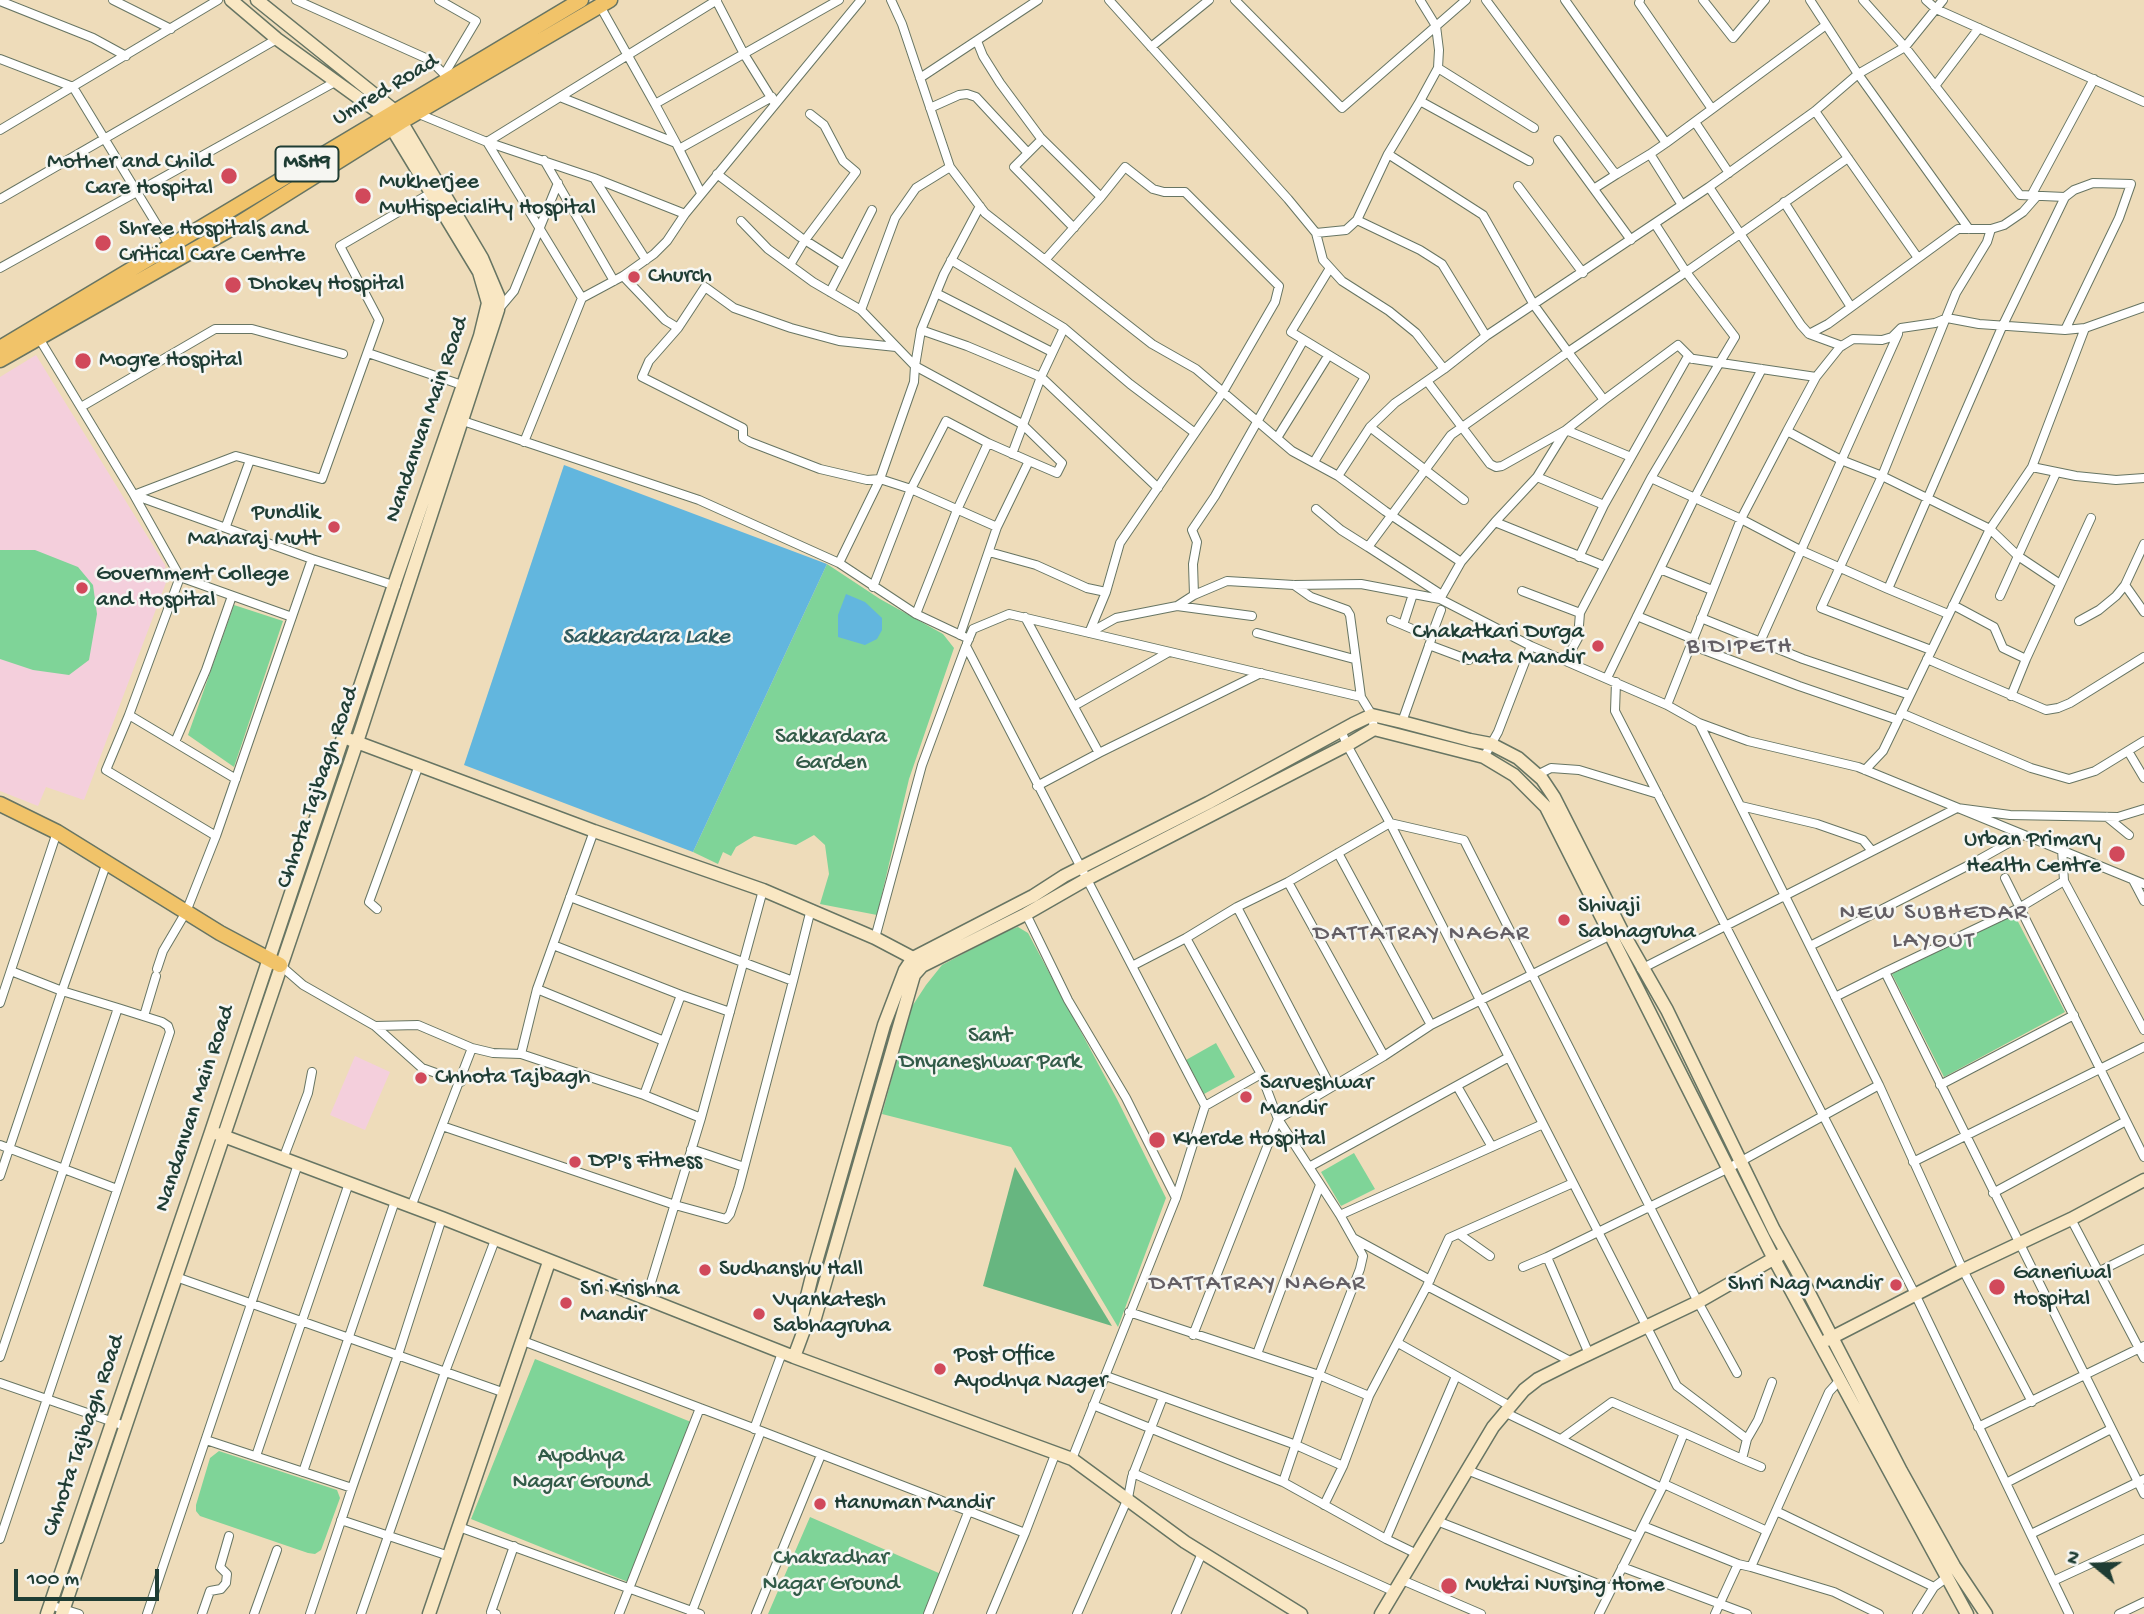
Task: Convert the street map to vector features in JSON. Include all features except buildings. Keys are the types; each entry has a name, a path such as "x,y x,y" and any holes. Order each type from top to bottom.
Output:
{"main road":[{"name":"Nandanvan Main Road","path":"231,0 277,39 335,82 393,120 430,193 479,272 488,303 480,336 462,385 457,419 394,585 343,737"},
{"path":"257,0 393,120 482,258 499,298 498,310"},
{"name":"Umred Road","path":"36,333 413,109 451,81 581,0"},
{"path":"451,81 605,3"},
{"name":"Chhota Tajbagh Road","path":"274,962 357,742 407,590 457,419 498,310"},
{"path":"0,348 36,333"},
{"path":"0,363 36,333"},
{"path":"978,931 1026,914 1084,873 1372,715 1491,744 1518,758 1537,775 1554,797 1623,933 1644,967 1786,1251 1826,1340 1839,1381 1967,1614"},
{"path":"917,962 978,931 1034,896 1347,745 1374,729 1484,757 1514,775 1546,807 1774,1259 1826,1340 1954,1566 1986,1614"},
{"path":"343,737 594,831 763,890 875,938 917,962"},
{"name":"Chhota Tajbagh Road","path":"274,962 343,737"},
{"path":"0,804 57,832 186,912 274,962"},
{"name":"Nandanvan Main Road","path":"169,1275 274,962"},
{"path":"788,1355 815,1318 861,1131 917,962"},
{"path":"217,1134 442,1218 788,1355 1072,1459 1202,1553 1301,1614"},
{"path":"1826,1340 2144,1180"},
{"path":"1381,1614 1493,1427 1524,1390 1538,1379 1698,1302 1786,1251"},
{"path":"429,1614 550,1262"},
{"path":"63,1612 125,1426 169,1275"},
{"name":"Chhota Tajbagh Road","path":"48,1609 111,1421 169,1275"}],"street":[{"path":"113,0 171,29"},
{"path":"0,130 218,0"},
{"path":"296,0 430,60 451,81 476,20 439,0"},
{"path":"487,142 716,0 744,54 774,101"},
{"path":"655,104 838,0"},
{"path":"524,442 582,298 623,276 667,241 701,193 774,101 861,0"},
{"path":"891,0 902,24 950,167 985,213 1152,344 1196,369 1292,451 1338,476 1390,515 1461,562"},
{"path":"920,78 1038,0"},
{"path":"1109,0 1288,199 1316,233 1323,260 1330,268 1342,281 1389,311 1416,333 1444,369"},
{"path":"1151,47 1209,0"},
{"path":"1235,0 1342,108 1466,0"},
{"path":"1316,233 1346,230 1357,220 1388,154 1437,68 1439,50 1436,26 1420,0"},
{"path":"1486,0 1617,174"},
{"path":"1565,0 1666,143"},
{"path":"1703,0 1732,38 1765,0"},
{"path":"1810,0 1858,74 1969,229"},
{"path":"1863,0 1905,47 2020,195 2065,197"},
{"path":"1926,0 1936,9 2144,102"},
{"path":"1338,476 1370,427 1395,403 1486,336 1729,173 1815,111 1858,74 1905,47 1943,0"},
{"path":"0,1 93,38 126,56"},
{"path":"1638,1 1712,109"},
{"path":"605,3 628,55 701,193"},
{"path":"1595,188 1666,143 1826,25"},
{"path":"1935,86 1979,28"},
{"path":"0,199 277,39"},
{"path":"977,41 1000,83 1042,139 1101,197"},
{"path":"0,59 73,87 174,253"},
{"path":"1437,68 1534,128"},
{"path":"1809,334 1851,307 1958,229 1991,229 2013,220 2034,196 2094,79"},
{"path":"0,268 335,82"},
{"path":"930,108 959,94 976,97 1028,153"},
{"path":"560,97 678,146 774,101"},
{"path":"1420,101 1528,161"},
{"path":"413,109 487,142 594,178 685,214"},
{"path":"1815,111 1918,258"},
{"path":"790,265 805,240 856,172 844,161 824,125 810,114"},
{"path":"1695,122 1729,173"},
{"path":"1042,139 1014,167 1074,228"},
{"path":"1558,140 1631,240"},
{"path":"487,142 582,298"},
{"path":"1388,154 1483,215 1534,305 1604,400"},
{"path":"1650,154 1682,205"},
{"path":"1368,547 1451,435 1848,158"},
{"path":"544,160 614,281"},
{"path":"861,310 895,218 916,188 950,167"},
{"path":"1045,260 1125,167 1153,188 1164,192 1185,192 1279,286 1275,302 1252,346 1120,543 1107,592 1089,633"},
{"path":"717,174 805,240 844,265"},
{"path":"594,178 646,260"},
{"path":"498,310 514,291 558,183"},
{"path":"1888,589 2002,327 2065,197 2074,190 2093,183 2131,184 2119,218 2065,330"},
{"path":"1518,186 1583,273"},
{"path":"1709,187 1809,334 1842,346"},
{"path":"134,495 236,456 322,479 379,320 340,246 430,193"},
{"path":"1784,202 1851,307"},
{"path":"839,563 880,478 914,382 921,330 951,260 980,206"},
{"path":"830,292 872,210"},
{"path":"1357,220 1420,250 1442,264 1486,336"},
{"path":"741,221 768,249 861,310 915,366 1022,424 1062,463 1056,473 946,421 911,488 873,587"},
{"path":"1566,660 1578,638 1580,613 1604,566 1651,478 1735,337 1686,272 1655,224"},
{"path":"1931,650 1821,608 1882,476 1956,293 1987,242 1991,229"},
{"path":"951,260 1064,328 1130,384 1195,433"},
{"path":"1314,462 1365,377 1291,332 1330,268"},
{"path":"623,276 665,320 677,328"},
{"path":"896,347 839,341 791,328 734,308 705,287 677,328 649,361 642,377 743,428 743,438 750,442 820,469 867,480 880,478 911,488 997,527"},
{"path":"936,293 1052,352"},
{"path":"1667,705 1741,519 1816,377 1842,346 1853,339 1882,340 1892,337 1900,328 1936,323 1947,318 2002,327 2065,330 2085,328 2144,307"},
{"path":"1012,454 1041,377 1064,328"},
{"path":"1760,642 1900,328"},
{"path":"1865,770 1883,751 1990,528 2032,467 2085,328"},
{"path":"81,407 215,329 253,329 343,354"},
{"path":"921,330 1041,377 1158,488"},
{"path":"36,333 180,577 292,617"},
{"path":"1194,596 1193,564 1197,542 1192,530 1303,341"},
{"path":"1427,381 1461,428 1490,464 1496,467 1566,430 1678,345 1692,359"},
{"path":"368,353 462,385"},
{"path":"1277,438 1328,356"},
{"path":"1578,557 1604,505 1687,358 1816,377"},
{"path":"1607,678 1695,497 1762,369"},
{"path":"457,419 699,500 839,563 916,614 965,640 1037,786 1205,1106"},
{"path":"1370,427 1464,500"},
{"path":"1566,430 1631,457"},
{"path":"1441,597 1461,562 1537,477 1566,430"},
{"path":"1787,431 1842,460 1882,476 1990,528 2018,556 2060,584"},
{"path":"916,614 957,510 988,443"},
{"path":"226,526 250,460"},
{"path":"875,938 922,765 965,640 997,527 1029,461"},
{"path":"2032,467 2056,473 2116,480 2144,478"},
{"path":"2000,596 2056,473"},
{"path":"1537,477 1604,505"},
{"path":"1651,478 1839,568 1948,614"},
{"path":"134,495 407,590"},
{"path":"1316,509 1341,530 1441,597 1531,646 1667,705 1699,723 1748,741 1865,770 2144,884"},
{"path":"2011,696 2091,518"},
{"path":"1495,522 1604,566"},
{"path":"2079,621 2116,596 2125,585 2144,544"},
{"path":"989,552 1036,565 1087,588 1107,592"},
{"path":"144,1016 163,951 186,912 216,836 312,559"},
{"path":"1660,569 1712,590"},
{"path":"180,577 106,770 216,836"},
{"path":"1177,606 1227,581 1294,585 1361,583 1441,597"},
{"path":"1294,585 1311,597 1346,610 1350,615 1361,697 1372,715 1374,729"},
{"path":"2125,585 2144,612"},
{"path":"1522,592 1580,613"},
{"path":"1403,625 1413,594"},
{"path":"175,742 206,670 232,596"},
{"path":"1953,605 1994,627 2003,648 2026,659"},
{"path":"1089,633 1116,618 1177,606 1252,616"},
{"path":"1402,722 1441,610"},
{"path":"965,640 973,629 1009,614 1361,697"},
{"path":"1637,616 1799,686 1899,717 2031,768 2069,779 2095,771 2144,741"},
{"path":"1025,617 1099,753"},
{"path":"1701,618 1803,659 1910,695"},
{"path":"1391,620 1469,660"},
{"path":"1257,634 1354,659"},
{"path":"1484,757 1498,732 1531,646"},
{"path":"1074,706 1169,652"},
{"path":"1927,659 2046,710 2058,708 2144,657"},
{"path":"1037,786 1261,673"},
{"path":"1616,682 1615,711 1916,1296 2069,1614"},
{"path":"129,715 236,779"},
{"path":"1699,723 1878,1085 1963,1270 2032,1402"},
{"path":"1341,730 1677,1386 1748,1439"},
{"path":"2128,751 2144,778"},
{"path":"377,909 369,902 419,765"},
{"path":"1537,775 1551,768 1579,770 1658,794"},
{"path":"1741,806 1817,824 1863,840 1872,851"},
{"path":"1629,975 1957,808 2010,815 2107,817 2144,811"},
{"path":"2107,817 2129,835"},
{"path":"1132,965 1288,882 1390,823 1464,840 1698,1302 1737,1373"},
{"path":"521,1054 537,989 594,831"},
{"path":"0,1003 57,832"},
{"path":"1810,946 2023,835"},
{"path":"2062,849 2064,881 2144,1030"},
{"path":"1338,853 1432,1026"},
{"path":"0,1176 107,862"},
{"path":"2005,878 2144,1157"},
{"path":"2133,880 2144,901"},
{"path":"1835,997 2019,908 2064,881"},
{"path":"1288,882 1384,1056"},
{"path":"646,1299 701,1118 763,890"},
{"path":"570,897 793,981"},
{"path":"1237,907 1331,1087"},
{"path":"442,1126 675,1205 726,1219 730,1214 744,1167 811,909"},
{"path":"1026,914 1068,1000 1126,1098 1176,1198"},
{"path":"1193,1335 1278,1119 1432,1026 1609,936"},
{"path":"1186,938 1261,1074 1278,1119 1363,1255 1283,1482"},
{"path":"553,944 730,1012"},
{"path":"274,962 303,985 375,1026 422,1068 461,1082"},
{"path":"0,1539 170,1032 168,1026 144,1016 62,991 11,971"},
{"path":"1885,972 2111,1429 2141,1480 2144,1494"},
{"path":"537,989 664,1041"},
{"path":"644,1095 681,995"},
{"path":"0,1357 118,1008"},
{"path":"1940,1085 2074,1016"},
{"path":"375,1026 418,1024 472,1048 493,1053 521,1054 644,1095 701,1118"},
{"path":"1913,1162 2144,1047"},
{"path":"411,1207 472,1048"},
{"path":"1309,1167 1509,1057"},
{"path":"284,1159 308,1093 312,1072"},
{"path":"1072,1459 1176,1198 1205,1106 1261,1074"},
{"path":"1523,1267 1727,1169 1878,1085"},
{"path":"1457,1086 1492,1147"},
{"path":"1993,1193 2126,1121"},
{"path":"1340,1215 1542,1124"},
{"path":"0,1145 117,1189"},
{"path":"691,1149 744,1167"},
{"path":"147,1614 298,1164"},
{"path":"256,1457 349,1183"},
{"path":"1324,1505 1343,1466 1369,1396 1449,1238 1573,1183"},
{"path":"1257,1354 1320,1185"},
{"path":"303,1472 395,1201"},
{"path":"310,1614 442,1218"},
{"path":"2071,1219 2144,1358"},
{"path":"1459,1234 1490,1255"},
{"path":"1353,1238 1428,1283 1572,1362"},
{"path":"361,1614 445,1372 495,1240"},
{"path":"2100,1271 2144,1250"},
{"path":"1547,1257 1589,1354"},
{"path":"169,1275 505,1393"},
{"path":"1129,1312 1257,1354 1369,1396"},
{"path":"523,1341 1025,1533"},
{"path":"1398,1343 1561,1439 1766,1531"},
{"path":"1978,1427 2141,1348"},
{"path":"459,1527 694,1613 757,1430 788,1355"},
{"path":"1106,1376 1296,1445 1343,1466"},
{"path":"1386,1539 1456,1376"},
{"path":"1751,1567 1829,1392 1839,1381"},
{"path":"1742,1459 1772,1382"},
{"path":"0,1383 125,1426"},
{"path":"1077,1614 1128,1498 1133,1474 1163,1396"},
{"path":"1561,1439 1612,1402 1761,1467"},
{"path":"1093,1405 1283,1482 1417,1554"},
{"path":"619,1614 700,1408"},
{"path":"2006,1483 2111,1429"},
{"path":"1599,1614 1663,1486 1684,1433"},
{"path":"206,1440 352,1488"},
{"path":"991,1614 1056,1452"},
{"path":"757,1614 821,1455"},
{"path":"1467,1470 1637,1537"},
{"path":"1133,1474 1395,1592"},
{"path":"2031,1534 2141,1480"},
{"path":"928,1614 969,1510"},
{"path":"1776,1511 1934,1587"},
{"path":"341,1520 449,1556"},
{"path":"1437,1521 1611,1589"},
{"path":"1643,1526 1738,1564 1834,1592 1878,1614"},
{"path":"202,1614 211,1591 221,1589 226,1583 227,1574 220,1567 229,1536"},
{"path":"2053,1581 2144,1539"},
{"path":"493,1614 514,1546"},
{"path":"254,1614 277,1550"},
{"path":"1176,1614 1202,1553"},
{"path":"1714,1614 1738,1564"},
{"path":"1622,1567 1747,1614"},
{"path":"1917,1614 1934,1587 1947,1578"},
{"path":"1402,1580 1480,1614"},
{"path":"2119,1614 2144,1602"},
{"path":"48,1609 79,1614"}],"shaded area":[{"name":"Government College and Hospital","path":"36,355 165,565 167,580 84,800 46,787 38,806 0,791 0,377"},
{"path":"355,1056 390,1072 365,1130 330,1115"}],"green space":[{"path":"0,550 35,550 78,567 93,585 97,614 89,660 69,675 33,670 0,659"},
{"name":"Sakkardara Garden","path":"827,564 880,599 943,634 954,648 909,779 877,915 820,904 829,874 825,845 814,835 796,845 754,836 736,847 731,856 723,852 718,864 693,852"},
{"path":"234,605 283,621 234,767 188,735"},
{"path":"2014,914 2065,1012 1944,1077 1892,974"},
{"name":"Sant Dnyaneshwar Park","path":"1018,927 1028,933 1117,1099 1166,1198 1118,1327 1011,1147 882,1114 911,1008 926,985 942,965"},
{"path":"1216,1043 1235,1077 1204,1094 1186,1060"},
{"path":"1354,1153 1375,1189 1341,1206 1321,1172"},
{"path":"1015,1167 1112,1326 983,1286"},
{"name":"Ayodhya Nagar Ground","path":"535,1359 691,1422 628,1582 471,1519"},
{"path":"219,1451 337,1490 340,1498 321,1550 315,1554 308,1553 200,1516 196,1505 210,1458"},
{"name":"Chakradhar Nagar Ground","path":"810,1517 941,1574 924,1614 768,1614"}],"water":[{"name":"Sakkardara Lake","path":"564,465 827,564 693,852 464,765"},
{"path":"846,594 865,602 882,618 882,630 877,639 865,645 838,637 838,615"}],"place":[{"name":"Mother and Child Care Hospital","path":"229,176"},
{"name":"Mukherjee Multispeciality Hospital","path":"363,196"},
{"name":"Shree Hospitals and Critical Care Centre","path":"103,243"},
{"name":"Church","path":"634,277"},
{"name":"Dhokey Hospital","path":"233,285"},
{"name":"Mogre Hospital","path":"83,361"},
{"name":"Pundlik Maharaj Mutt","path":"334,527"},
{"name":"Government College and Hospital","path":"82,588"},
{"name":"Chakatkari Durga Mata Mandir","path":"1598,646"},
{"name":"Urban Primary Health Centre","path":"2117,854"},
{"name":"Shivaji Sabhagruha","path":"1564,920"},
{"name":"Chhota Tajbagh","path":"421,1078"},
{"name":"Sarveshwar Mandir","path":"1246,1097"},
{"name":"Kherde Hospital","path":"1157,1140"},
{"name":"DP's Fitness","path":"575,1162"},
{"name":"Sudhanshu Hall","path":"705,1270"},
{"name":"Shri Nag Mandir","path":"1896,1285"},
{"name":"Ganeriwal Hospital","path":"1997,1287"},
{"name":"Sri Krishna Mandir","path":"566,1303"},
{"name":"Vyankatesh Sabhagruha","path":"759,1314"},
{"name":"Post Office Ayodhya Nager","path":"940,1369"},
{"name":"Hanuman Mandir","path":"820,1504"},
{"name":"Muktai Nursing Home","path":"1449,1586"}],"district":[{"name":"BIDIPETH","path":"1740,648"},
{"name":"NEW SUBHEDAR LAYOUT","path":"1934,928"},
{"name":"DATTATRAY NAGAR","path":"1422,935"},
{"name":"DATTATRAY NAGAR","path":"1258,1285"}]}
